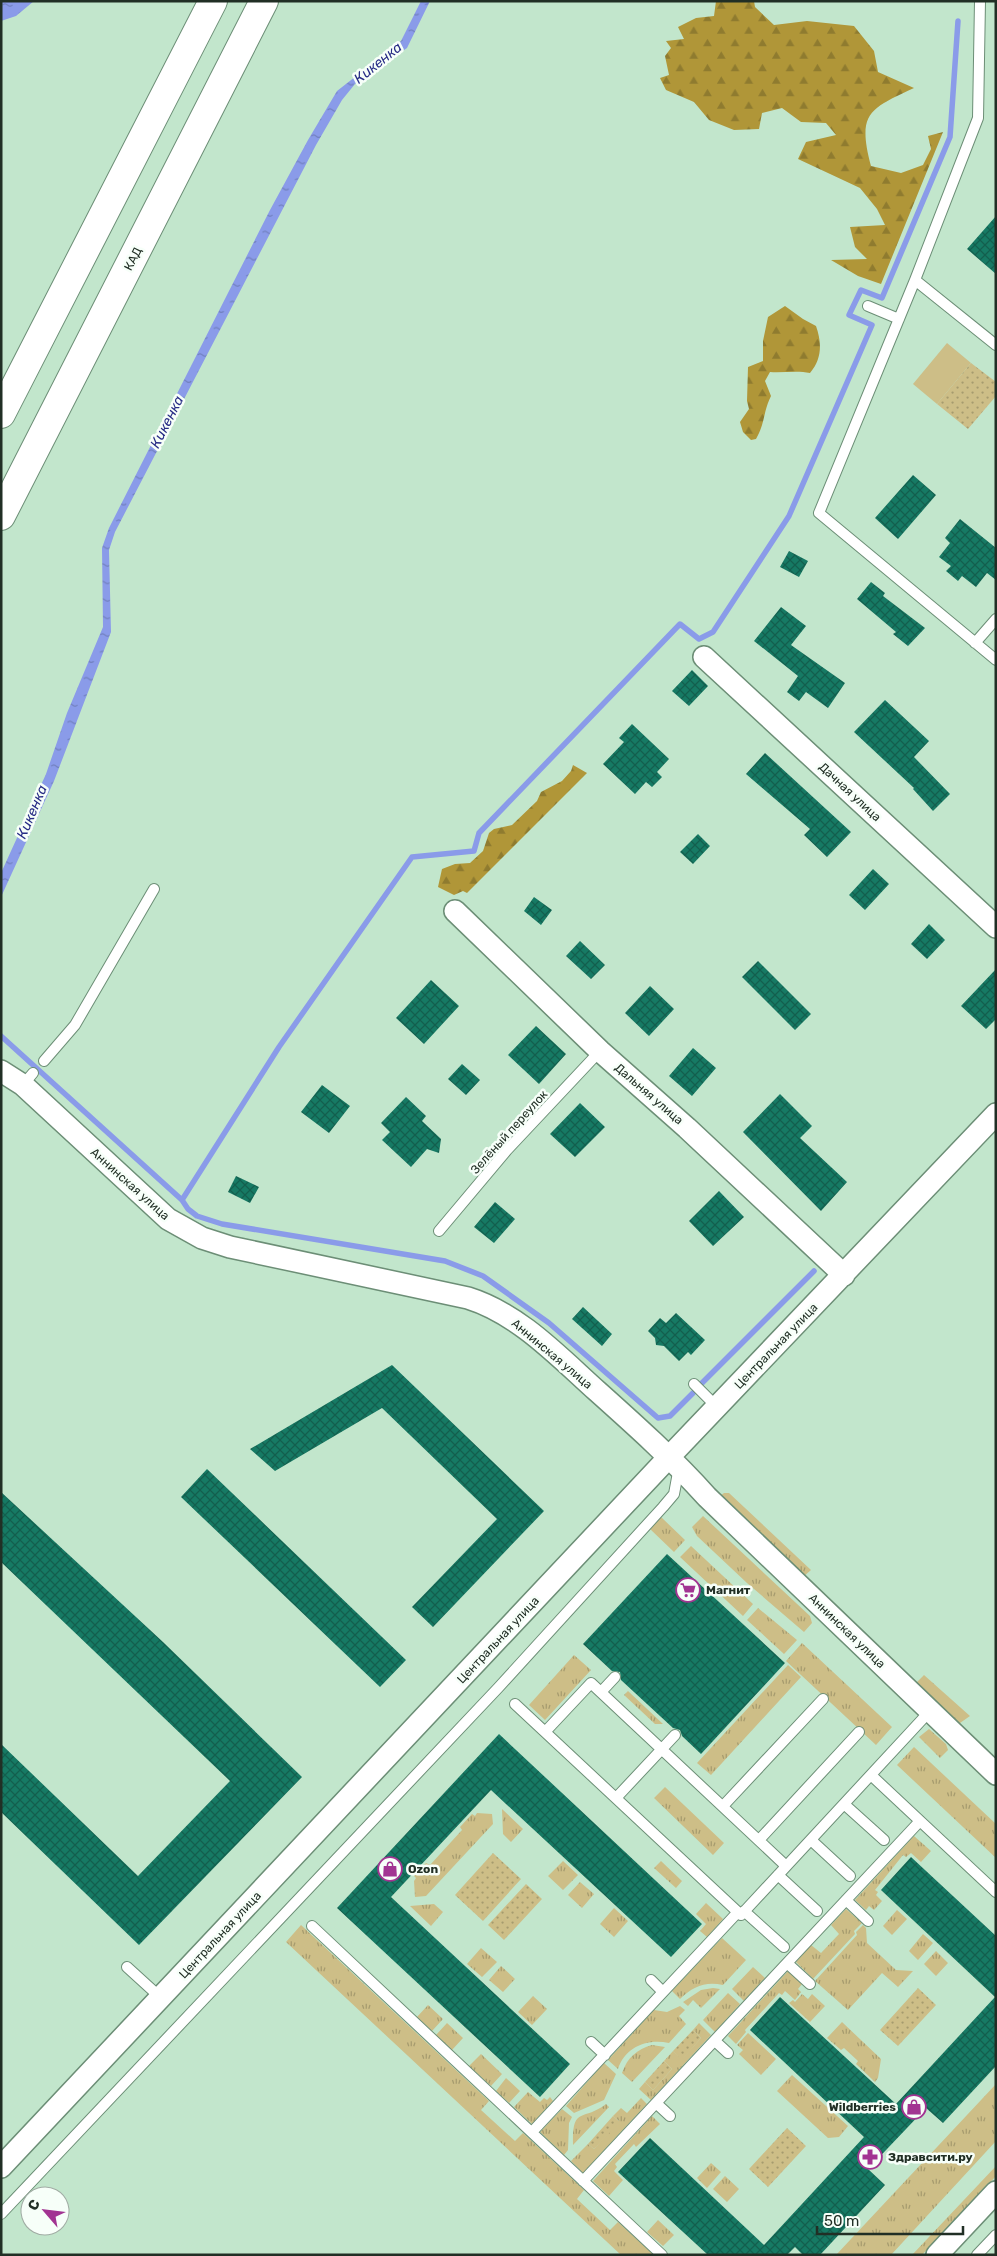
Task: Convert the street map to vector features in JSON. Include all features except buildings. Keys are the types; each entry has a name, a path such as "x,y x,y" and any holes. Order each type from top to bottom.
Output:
{"highway":[{"path":"1,414 213,1"},
{"name":"КАД","path":"1,516 264,1"}],"street":[{"name":"Дачная улица","path":"704,657 996,927"},
{"name":"Дальняя улица","path":"454,911 600,1051 687,1128 844,1275"},
{"name":"Аннинская улица","path":"1,1071 28,1079 162,1213 181,1227 202,1238 230,1247 485,1304 518,1323 674,1462 707,1497 996,1774"},
{"name":"Центральная улица","path":"1,2167 674,1462 717,1407 996,1114"},
{"path":"936,2255 996,2192"}],"lane":[{"path":"980,1 978,118 916,280 819,513 996,660"},
{"path":"916,280 996,345"},
{"path":"868,306 899,319"},
{"path":"975,643 996,619"},
{"path":"44,1061 75,1024 154,889"},
{"name":"Зелёный переулок","path":"440,1231 507,1150 600,1051"},
{"path":"694,1384 717,1407"},
{"path":"1,2214 498,1688 663,1507 674,1494 674,1462"},
{"path":"601,1692 615,1678"},
{"path":"546,1732 591,1683 786,1866"},
{"path":"723,1806 823,1699"},
{"path":"515,1704 741,1911 784,1947"},
{"path":"532,2132 663,1992 778,1875 930,1711"},
{"path":"759,1840 859,1732"},
{"path":"616,1798 675,1735"},
{"path":"871,1775 996,1892"},
{"path":"844,1804 884,1840"},
{"path":"583,2181 920,1821"},
{"path":"811,1840 850,1876"},
{"path":"778,1875 817,1911"},
{"path":"846,1900 868,1921"},
{"path":"312,1926 662,2255"},
{"path":"787,1963 810,1984"},
{"path":"128,1966 161,1998"},
{"path":"651,1980 663,1992"},
{"path":"715,2041 728,2053"},
{"path":"591,2042 605,2055"},
{"path":"656,2103 670,2116"},
{"path":"978,2255 996,2235"}],"green space":[{"path":"716,1 754,1 755,7 774,25 807,21 854,26 874,51 878,72 914,88 886,102 870,115 865,134 871,166 901,173 923,165 931,149 928,136 943,132 881,284 858,276 831,260 867,259 855,247 850,227 885,225 877,209 860,188 798,159 806,142 836,135 826,123 801,122 782,108 762,113 759,129 734,130 709,120 694,102 666,90 660,78 669,75 665,56 671,48 666,41 684,39 678,27 696,18 714,16"},
{"path":"785,306 816,326 820,345 819,356 810,373 770,372 765,381 771,396 759,434 756,439 751,440 743,432 740,422 749,409 747,401 748,367 763,361 763,341 768,317"},
{"path":"947,343 971,363 937,404 913,384"},
{"path":"971,363 996,382 996,396 968,429 937,404"},
{"path":"573,765 587,773 467,893 463,891 454,895 438,887 442,869 455,864 470,863 483,851 489,833 494,829 512,825 537,801 541,792 562,781 571,771"},
{"path":"724,1493 729,1493 811,1570 803,1577 720,1496"},
{"path":"703,1516 810,1616 812,1623 804,1632 747,1583 697,1536 692,1527"},
{"path":"661,1517 685,1540 674,1552 650,1529"},
{"path":"691,1546 753,1604 743,1616 680,1557"},
{"path":"758,1608 797,1640 784,1654 747,1620"},
{"path":"802,1643 892,1727 876,1745 786,1661"},
{"path":"574,1655 591,1670 545,1720 529,1705"},
{"path":"788,1665 801,1677 711,1775 697,1763"},
{"path":"924,1675 970,1716 960,1723 956,1723 917,1687 917,1682"},
{"path":"628,1691 663,1724 655,1724 624,1695"},
{"path":"929,1729 946,1744 948,1750 940,1758 919,1737"},
{"path":"914,1747 996,1824 996,1858 897,1765"},
{"path":"665,1787 724,1843 713,1855 654,1798"},
{"path":"502,1809 523,1829 511,1842 503,1834"},
{"path":"477,1813 492,1814 493,1824 426,1896 415,1897 414,1881 416,1878 414,1876 426,1863 430,1865 462,1830 460,1827 472,1814 475,1816"},
{"path":"914,1836 931,1851 921,1862 911,1853 906,1857 903,1855 875,1890 878,1892 876,1895 882,1901 874,1910 869,1906 866,1910 855,1900"},
{"path":"493,1853 521,1879 483,1921 455,1895"},
{"path":"563,1861 578,1875 563,1890 548,1876"},
{"path":"661,1861 682,1881 676,1888 654,1868"},
{"path":"580,1882 594,1894 582,1908 568,1895"},
{"path":"526,1884 542,1899 504,1940 488,1925"},
{"path":"706,1903 723,1919 707,1937 700,1931 706,1924 696,1914"},
{"path":"434,1904 443,1912 431,1926 410,1906"},
{"path":"614,1908 628,1921 614,1937 600,1924"},
{"path":"846,1909 862,1923 854,1931 855,1934 813,1979 796,1962 811,1945 821,1953 839,1934 831,1925"},
{"path":"897,1910 907,1919 892,1935 883,1926"},
{"path":"301,1925 489,2101 481,2110 515,2141 523,2133 584,2190 577,2199 610,2230 618,2222 654,2255 621,2255 286,1942"},
{"path":"863,1925 866,1928 867,1943 896,1970 913,1971 898,1987 882,1973 848,2010 815,1981 857,1935 856,1932"},
{"path":"923,1934 933,1943 918,1960 909,1951"},
{"path":"722,1938 746,1960 723,1985 705,1984 690,1991 680,1999 672,1991"},
{"path":"481,1948 497,1962 482,1977 467,1964"},
{"path":"936,1951 948,1963 936,1976 924,1964"},
{"path":"501,1966 515,1979 503,1992 489,1980"},
{"path":"753,1967 765,1978 744,2001 732,1989"},
{"path":"788,1971 802,1984 798,1989 801,1992 795,2000 785,1991 782,1995 779,1993 745,2030 746,2032 736,2044 728,2036"},
{"path":"918,1988 936,2005 898,2046 880,2030"},
{"path":"720,1989 701,2008 693,2000 688,2006 683,2002 701,1990"},
{"path":"728,1993 740,2004 715,2032 703,2020"},
{"path":"802,1994 808,1999 812,1994 825,2006 810,2022 789,2003 793,2000 795,2002"},
{"path":"533,1996 547,2009 532,2025 518,2012"},
{"path":"428,2005 443,2019 432,2031 417,2017"},
{"path":"680,2006 685,2010 679,2016 686,2024 669,2043 653,2042 638,2046 626,2055 618,2069 608,2060 654,2010 667,2012"},
{"path":"842,2022 881,2059 878,2078 875,2082 856,2064 858,2061 844,2048 841,2050 827,2038"},
{"path":"447,2023 463,2038 452,2050 436,2035"},
{"path":"699,2023 711,2035 651,2100 639,2089 645,2082 653,2090 672,2069 664,2061 673,2051 682,2059 701,2038 693,2030"},
{"path":"693,2030 701,2038 682,2060 673,2051"},
{"path":"748,2033 776,2059 761,2075 739,2054 743,2050 737,2045"},
{"path":"652,2045 665,2047 632,2082 622,2073 627,2063 637,2052"},
{"path":"481,2054 502,2074 491,2086 469,2066"},
{"path":"664,2061 672,2069 653,2090 645,2082"},
{"path":"604,2063 616,2074 604,2100 574,2113 566,2106"},
{"path":"792,2075 848,2126 839,2137 828,2138 777,2091"},
{"path":"506,2078 520,2091 509,2103 496,2091"},
{"path":"996,2084 996,2141 891,2255 836,2255"},
{"path":"528,2092 540,2102 544,2098 547,2100 550,2097 553,2101 532,2124 514,2107"},
{"path":"641,2098 647,2104 583,2173 571,2161 588,2144 594,2149 619,2121 613,2116 621,2108 627,2113"},
{"path":"606,2104 609,2107 573,2145 574,2124 577,2119"},
{"path":"562,2109 572,2117 569,2123 568,2150 564,2155 540,2132"},
{"path":"613,2116 620,2122 594,2149 588,2144"},
{"path":"652,2116 660,2124 636,2147 634,2144 615,2164 617,2167 614,2171 623,2180 609,2196 593,2181"},
{"path":"787,2128 806,2146 768,2187 749,2169"},
{"path":"711,2163 721,2172 707,2188 697,2178"},
{"path":"996,2166 996,2176 922,2255 912,2255"},
{"path":"725,2176 739,2189 727,2202 713,2189"},
{"path":"658,2220 674,2235 663,2246 647,2232"}],"water":[{"path":"1,1 34,1 16,16 1,21"},
{"name":"Кикенка","path":"421,1 430,1 407,48 355,84 342,100 316,145 115,532 109,550 111,632 54,781 1,897 1,873 46,774 67,713 103,627 102,548 109,528 270,210 337,91 401,41"}],"waterway":[{"path":"182,1200 279,1047 412,857 474,851 479,833 680,624 699,639 713,632 789,516 872,325 849,315 861,290 882,298 950,137 958,21"},
{"path":"1,1036 182,1200 188,1209 197,1216 222,1224 445,1261 483,1276 549,1323 658,1418 670,1416 693,1393"},
{"path":"702,1383 814,1271"}],"place":[{"name":"Магнит","path":"688,1590"},
{"name":"Ozon","path":"390,1869"},
{"name":"Wildberries","path":"914,2107"},
{"name":"Здравсити.ру","path":"870,2157"}]}
